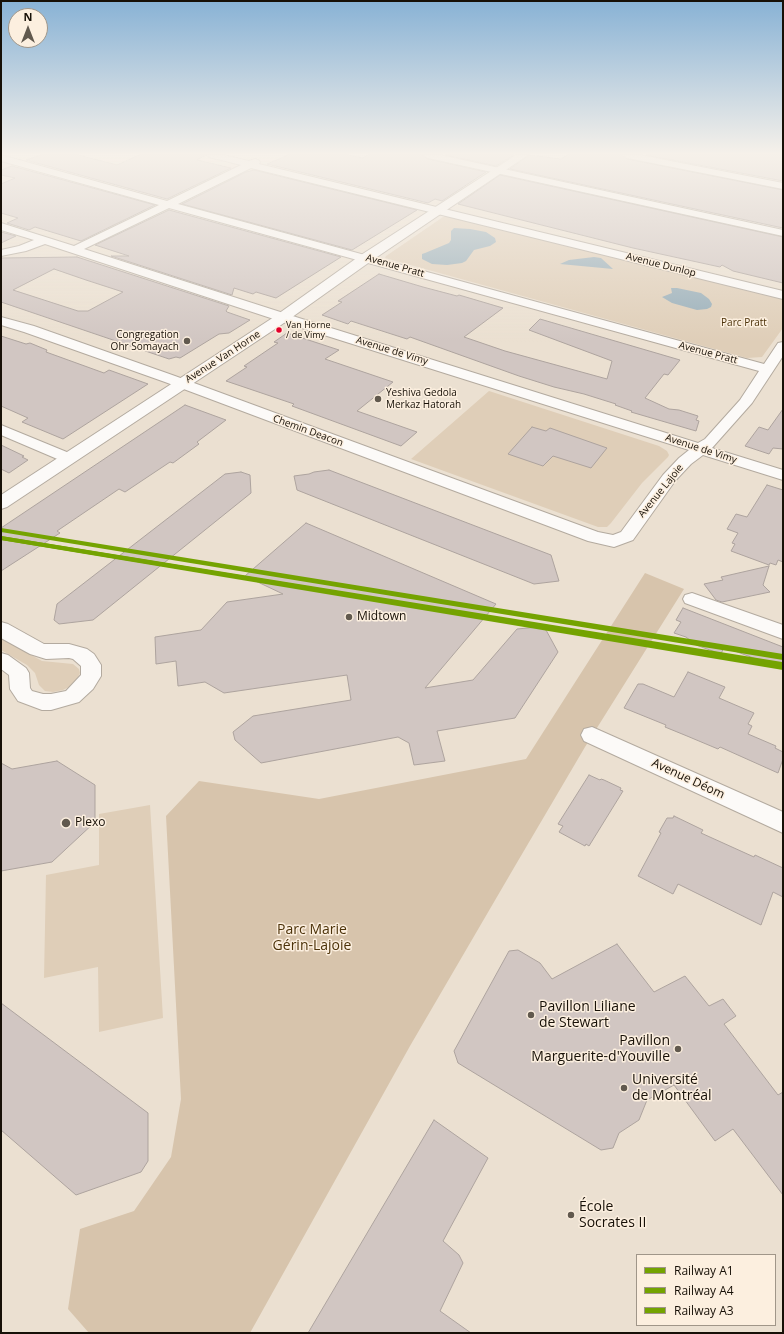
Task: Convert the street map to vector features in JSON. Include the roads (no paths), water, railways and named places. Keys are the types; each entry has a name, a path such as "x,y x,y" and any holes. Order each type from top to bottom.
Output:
{"main road":[{"name":"Avenue Van Horne","path":"1,503 182,384 282,317 366,258 428,217"}],"street":[{"path":"74,250 139,217"},
{"name":"Avenue Pratt","path":"219,217 766,369"},
{"name":"Avenue Dunlop","path":"464,217 783,295"},
{"path":"712,217 783,233"},
{"name":"Avenue de Vimy","path":"1,226 282,317 783,475"},
{"path":"1,253 22,249 44,240"},
{"name":"Chemin Deacon","path":"1,321 29,328 594,537 614,541"},
{"name":"Avenue Lajoie","path":"614,541 627,536 662,486 685,461 710,442 745,403 766,369 783,346"},
{"path":"1,430 68,458"},
{"path":"692,599 783,632"},
{"path":"1,629 37,649 46,652 70,651 80,654 91,664 91,676 84,687 72,696 52,702 42,702 25,696 20,689 19,673 1,660"},
{"name":"Avenue Déom","path":"592,735 783,823"}],"water":[{"path":"454,228 486,232 495,238 496,242 490,246 474,250 466,261 462,263 447,265 432,264 422,259 422,254 449,243 451,240 451,231"},
{"path":"594,257 601,258 613,269 560,264 569,260"},
{"path":"671,288 701,293 709,299 712,304 711,307 697,310 672,303 662,297 672,293"}],"rail line":[{"name":"A4","path":"1,530 783,657"},
{"name":"A1","path":"1,538 783,667"},
{"name":"A3","path":"1,538 782,665"}],"place":[{"name":"Van Horne / de Vimy","path":"279,330"},
{"name":"Congregation Ohr Somayach","path":"187,341"},
{"name":"Yeshiva Gedola Merkaz Hatorah","path":"378,399"},
{"name":"Midtown","path":"349,617"},
{"name":"Plexo","path":"66,823"},
{"name":"Pavillon Liliane de Stewart","path":"531,1015"},
{"name":"Pavillon Marguerite-d'Youville","path":"678,1049"},
{"name":"Université de Montréal","path":"624,1088"},
{"name":"École Socrates II","path":"571,1215"}],"park label":[{"name":"Parc Pratt","path":"744,323"},
{"name":"Parc Marie Gérin-Lajoie","path":"312,938"}]}
